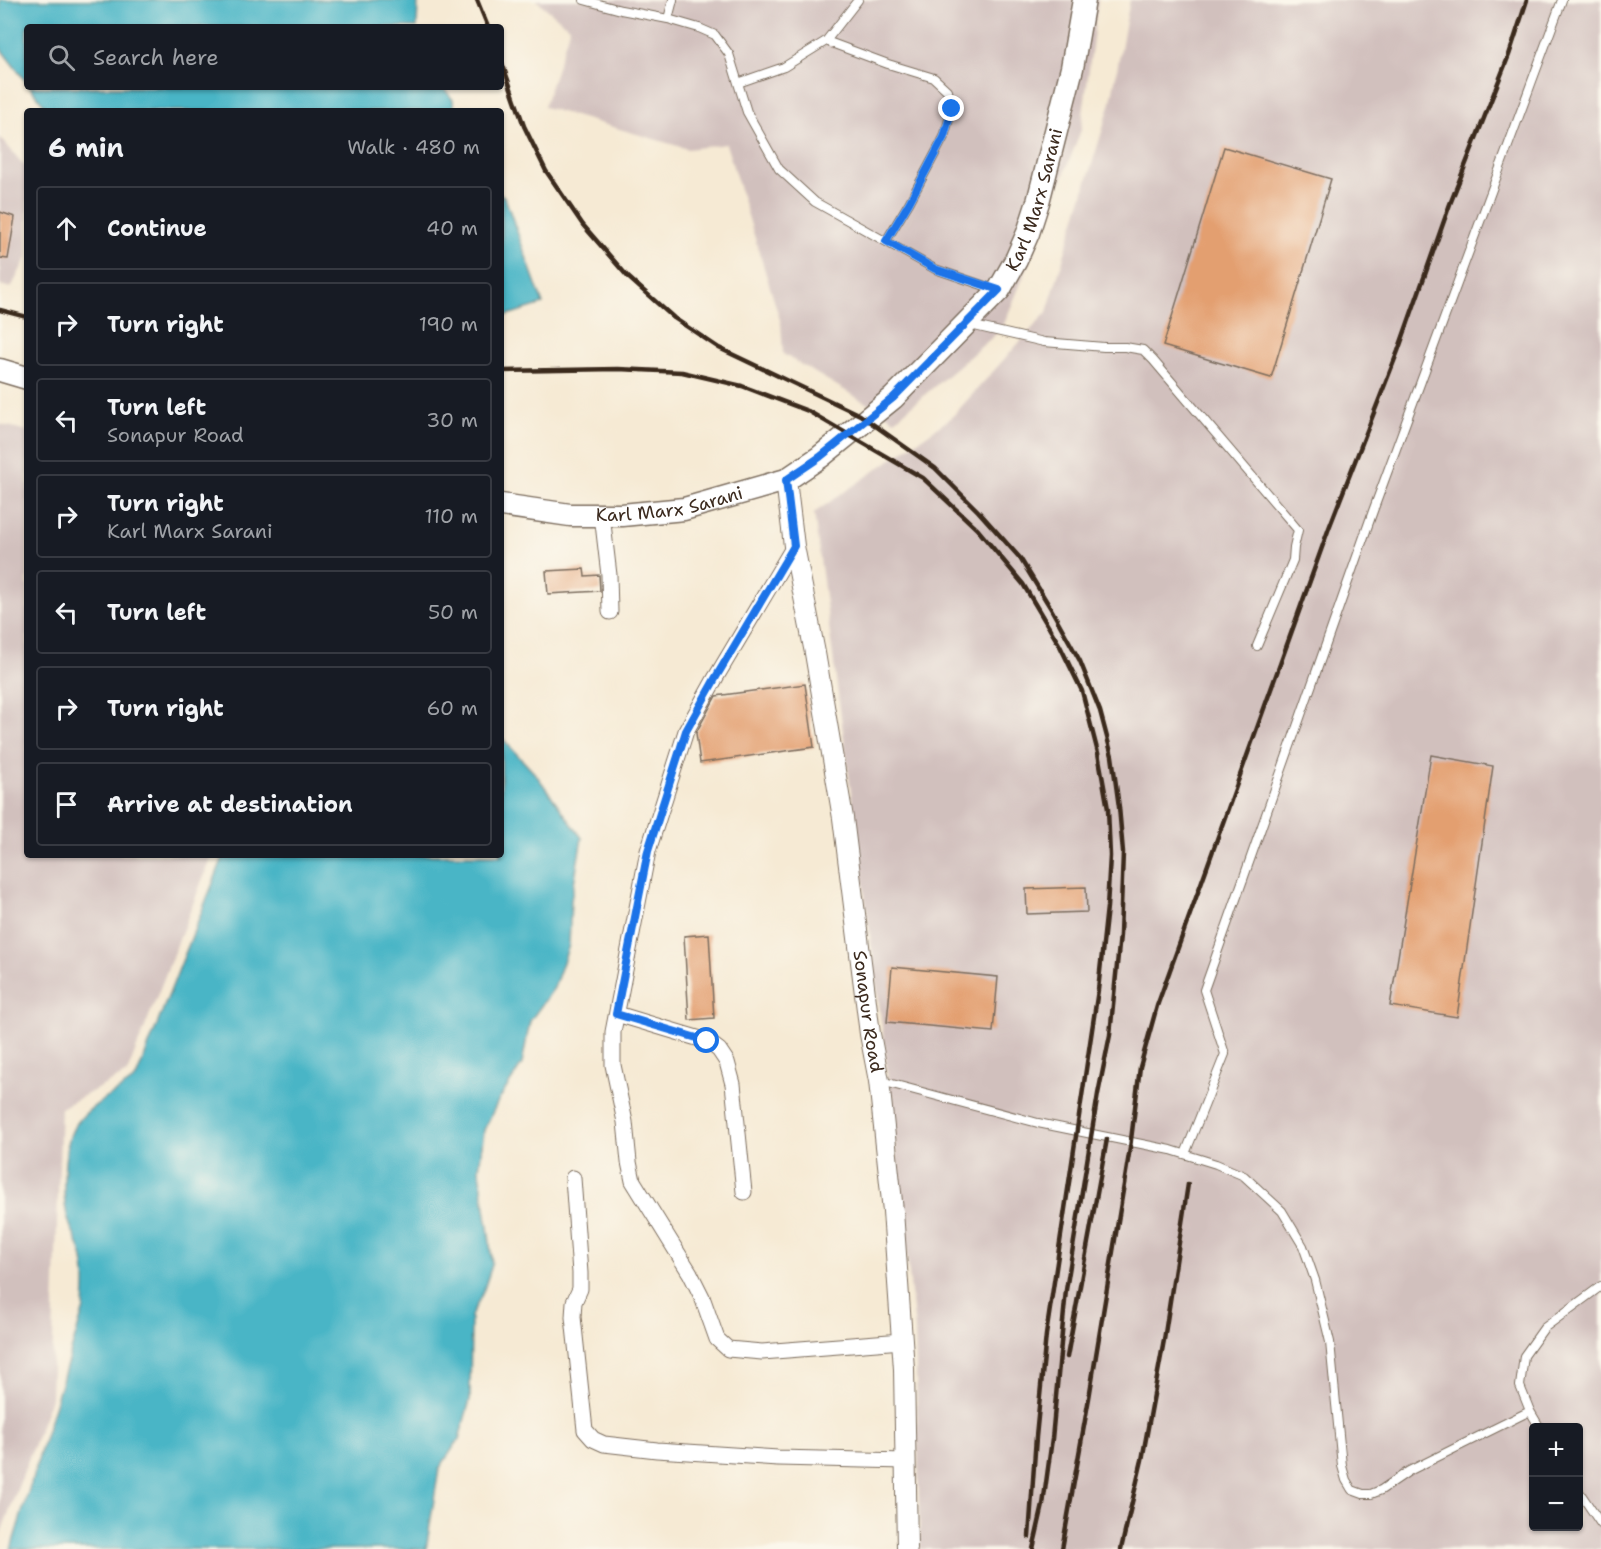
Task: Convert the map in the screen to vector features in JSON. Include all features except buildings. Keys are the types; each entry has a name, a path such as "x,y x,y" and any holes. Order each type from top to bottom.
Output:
{"main road":[{"name":"Karl Marx Sarani","path":"504,504 570,515 622,515 684,509 786,480 820,457 893,398 999,290 1016,260 1038,202 1072,68 1084,0"},
{"path":"0,370 24,377"}],"street":[{"name":"Sonapur Road","path":"786,480 794,546 843,818 870,1034 879,1081 893,1211 902,1341 907,1549"},
{"path":"602,515 611,594 610,612"},
{"path":"794,546 686,731 648,851 613,1032 613,1065 625,1122 633,1181 690,1274 702,1297 717,1339 728,1349 762,1352 902,1341"},
{"path":"616,1014 707,1041 727,1062 733,1084 744,1192"},
{"path":"573,1178 580,1289 574,1302 573,1317 585,1430 593,1439 604,1444 657,1450 778,1458 906,1461"}],"lane":[{"path":"584,0 668,19 715,35 729,54 747,112 779,169 815,202 935,269 999,290"},
{"path":"668,19 673,0"},
{"path":"738,83 784,67 826,41 858,0"},
{"path":"1185,1154 1225,1054 1204,990 1373,511 1562,0"},
{"path":"826,41 934,78 948,91 952,109 944,137 886,241"},
{"path":"966,324 1044,342 1143,350 1153,360 1298,530 1293,560 1257,646"},
{"path":"879,1081 1038,1123 1171,1150 1216,1164 1244,1176 1282,1211 1303,1246 1315,1280 1330,1342 1342,1466 1352,1490 1363,1494 1381,1490 1409,1471 1530,1411"},
{"path":"1537,1423 1520,1386 1524,1356 1544,1328 1601,1286"},
{"path":"1583,1497 1601,1524"}],"shaded area":[{"path":"536,0 1098,0 1081,130 1002,329 895,420 783,354 781,323 726,144 688,149 544,107 570,28"},
{"path":"1130,0 1601,0 1601,1549 920,1549 915,1329 883,1033 814,513 951,418 1047,312 1111,102"},
{"path":"0,137 24,165 24,263 11,288 0,285"},
{"path":"0,424 24,430 24,858 211,858 127,1073 61,1108 51,1398 0,1536"}],"water":[{"path":"0,0 418,0 417,24 24,24 24,79 0,48"},
{"path":"32,90 445,90 453,100 454,108 47,108"},
{"path":"504,197 505,198 543,304 504,316"},
{"path":"504,740 537,776 582,838 571,900 569,945 554,988 530,1021 522,1064 498,1101 484,1130 479,1169 492,1265 483,1292 471,1316 470,1400 459,1439 439,1469 426,1549 11,1549 84,1308 83,1259 66,1212 64,1171 68,1143 77,1123 83,1116 136,1078 223,858 504,858"}],"railway":[{"path":"477,0 487,24"},
{"path":"1062,1549 1130,1148 1140,1067 1157,1006 1329,528 1398,351 1450,204 1509,55 1527,0"},
{"path":"504,69 524,126 546,171 583,225 628,277 674,318 719,348 860,415 935,468 1020,558 1080,661 1100,711 1112,756 1119,807 1123,852 1120,935 1110,1035 1066,1290 1052,1439 1043,1505 1033,1549"},
{"path":"0,310 24,316"},
{"path":"504,371 618,369 682,372 742,386 808,411 923,478 978,530 1023,584 1060,646 1082,691 1098,753 1108,809 1110,856 1107,907 1098,990 1046,1335 1029,1537"},
{"path":"1067,1357 1107,1139"},
{"path":"1121,1549 1142,1460 1164,1340 1188,1184"}],"route":[{"path":"707,1041 616,1014 648,851 686,731 794,546 786,480 820,457 893,398 999,290 935,269 886,241 944,137 952,109"}]}
